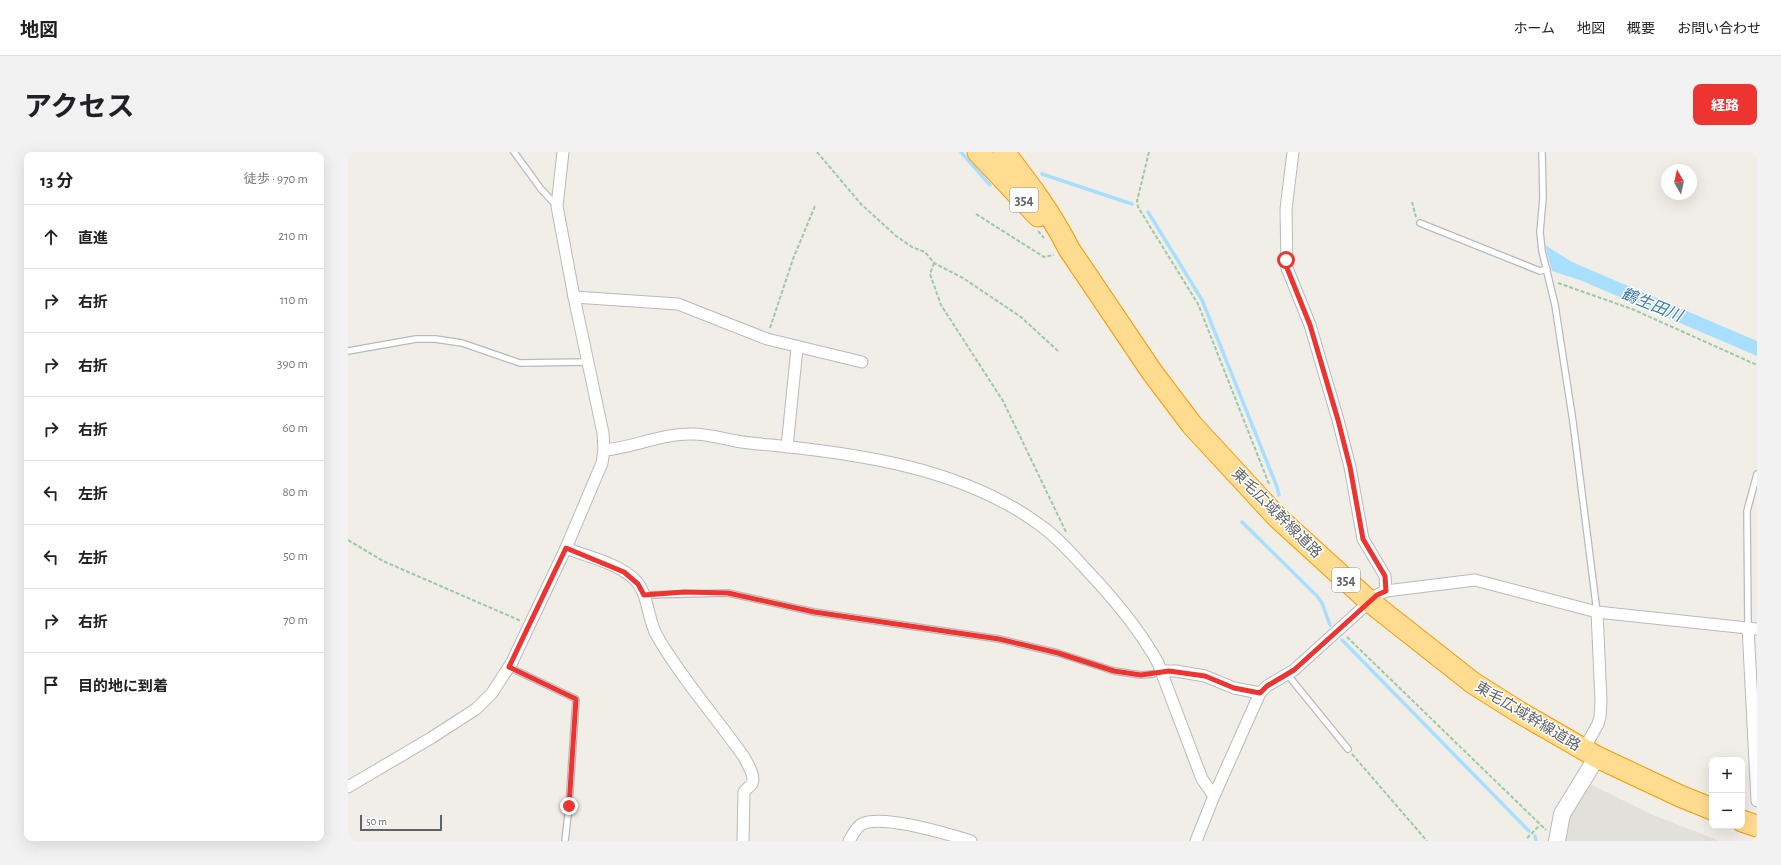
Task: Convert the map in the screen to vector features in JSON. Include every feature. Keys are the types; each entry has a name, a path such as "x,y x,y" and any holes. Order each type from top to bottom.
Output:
{"highway":[{"name":"東毛広域幹線道路","path":"978,152 1068,249 1152,372 1192,425 1266,505 1378,596 1474,683 1590,753 1680,796 1709,808"},
{"name":"東毛広域幹線道路","path":"1004,152 1037,194 1058,228 1068,249"}],"street":[{"path":"348,787 431,738 476,709 492,693 509,667 530,624 596,480 604,450 603,433 587,362 557,206 563,152"},
{"path":"1293,152 1286,209 1287,268 1310,325 1338,420 1350,467 1363,539 1385,576 1378,596"},
{"path":"574,297 678,304 767,340 862,362"},
{"path":"787,447 797,348"},
{"path":"604,450 659,438 688,434 713,436 748,443 843,454 922,470 950,479 977,490 1025,515 1040,525 1068,549 1120,607 1151,650 1161,671 1202,779 1214,796"},
{"path":"566,548 624,572 638,584 644,595 656,634 666,651 700,700 730,737 749,766 753,781 751,786 744,792 744,841"},
{"path":"1196,841 1214,796 1260,693 1287,674 1378,596 1475,580 1597,612 1753,628 1757,801"},
{"path":"1558,838 1562,814 1590,753 1600,717 1601,701 1597,612"},
{"path":"1161,671 1205,676 1234,688 1260,693"},
{"path":"849,841 858,827 863,824 876,821 912,826 970,841"}],"lane":[{"path":"514,152 540,189 557,206"},
{"path":"1542,152 1543,198 1540,232 1555,305 1573,422 1597,612"},
{"path":"1420,223 1540,271 1547,269"},
{"path":"348,351 416,339 435,339 462,343 520,363 587,362"},
{"path":"1753,628 1747,511 1757,474"},
{"path":"644,595 684,592 728,593 814,612 999,639 1058,653 1114,671 1141,675 1153,674 1161,671"},
{"path":"509,667 576,699 570,798 565,841"},
{"path":"1287,674 1348,749"}],"path":[{"path":"817,152 834,174 878,221 906,243 925,252 934,263 963,278 1021,317 1058,351"},
{"path":"1149,152 1137,201 1138,207 1198,304 1269,482 1270,496 1266,505"},
{"path":"1412,202 1416,217 1420,223"},
{"path":"767,340 793,259 815,206"},
{"path":"976,214 1044,257 1051,257 1068,249"},
{"path":"1038,231 1047,242"},
{"path":"934,263 930,274 941,305 1003,401 1070,539 1068,549"},
{"path":"1550,281 1632,310 1757,366"},
{"path":"348,540 383,561 530,624"},
{"path":"1339,628 1540,825 1558,838"},
{"path":"1348,749 1427,841"},
{"path":"1527,838 1540,825"}],"shaded area":[{"path":"1588,783 1653,815 1720,841 1562,841 1566,819"}],"water":[{"name":"鶴生田川","path":"1545,245 1572,262 1757,341 1757,356 1580,280 1552,271"}],"waterway":[{"path":"961,152 990,185"},
{"path":"1042,174 1132,204"},
{"path":"1148,212 1202,300 1279,495"},
{"path":"1242,522 1317,596 1322,603 1330,625"},
{"path":"1342,640 1529,831"},
{"path":"1535,836 1536,841"}],"route":[{"path":"569,806 576,699 509,667 566,548 624,572 634,579 644,595 652,593 684,592 728,593 814,612 861,620 999,639 1040,648 1128,674 1153,674 1161,671 1192,673 1215,679 1234,688 1260,693 1267,686 1294,670 1377,595 1386,591 1386,583 1385,576 1363,539 1350,467 1338,420 1310,325 1287,268 1286,260"}]}
